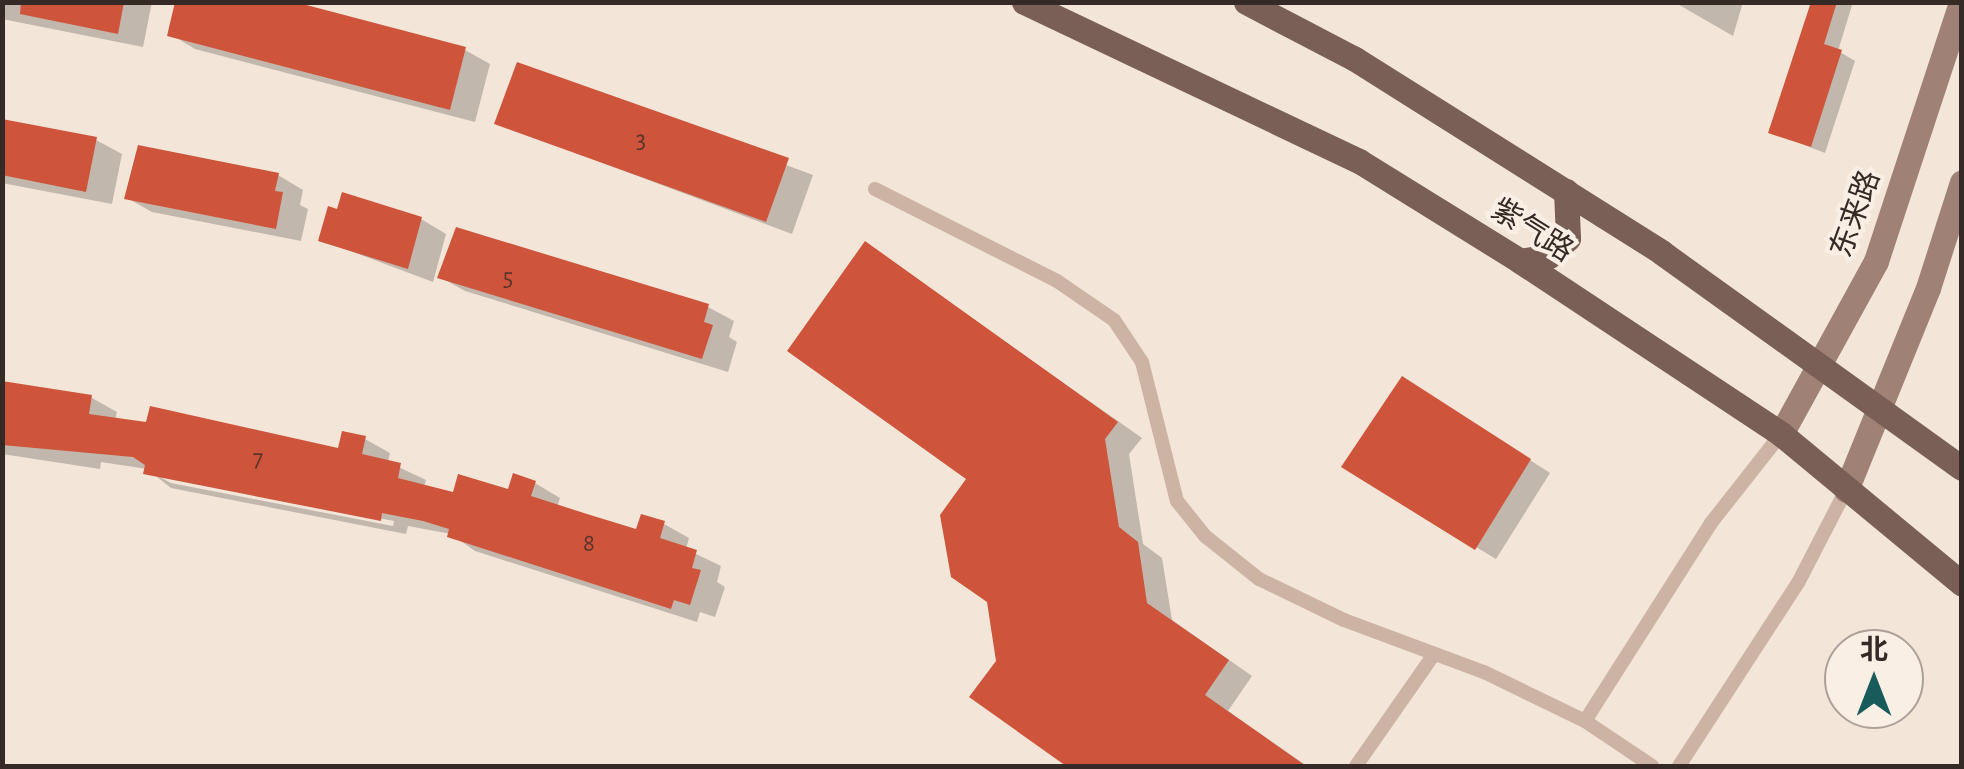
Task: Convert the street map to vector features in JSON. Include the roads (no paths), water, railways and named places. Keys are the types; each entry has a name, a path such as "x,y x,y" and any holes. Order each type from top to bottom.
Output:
{"main road":[{"name":"紫气路","path":"1024,2 1358,161 1520,260 1781,434 1962,584"},
{"name":"紫气路","path":"1246,2 1356,59 1566,192 1823,364 1962,468"},
{"path":"1520,260 1549,256 1568,238 1566,192"}],"street":[{"name":"东来路","path":"1781,434 1823,364 1876,261 1961,2"},
{"path":"1846,490 1928,288 1962,182"}],"lane":[{"path":"875,189 1057,281 1114,320 1147,377 1178,501 1206,536 1260,579 1585,721 1652,766"},
{"path":"1585,721 1710,523 1781,434"},
{"path":"1680,766 1798,583 1846,490"},
{"path":"1356,766 1434,654"}]}
